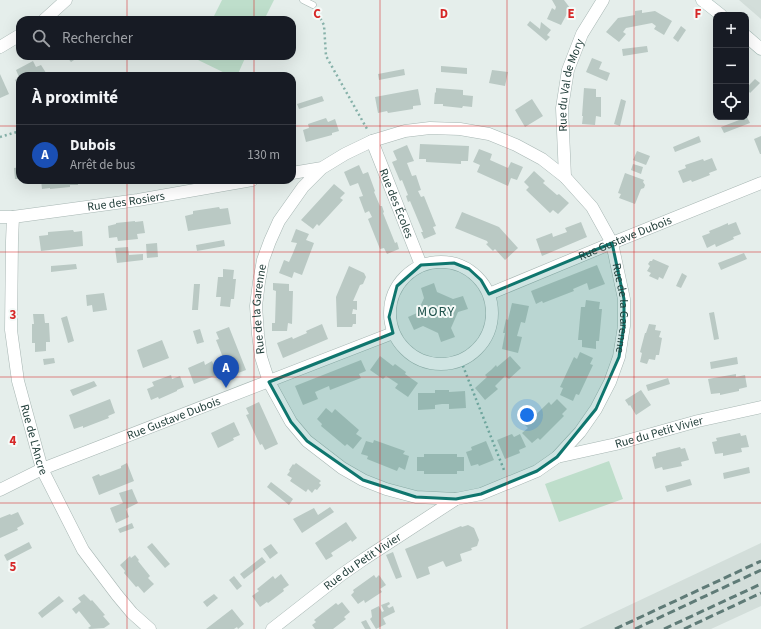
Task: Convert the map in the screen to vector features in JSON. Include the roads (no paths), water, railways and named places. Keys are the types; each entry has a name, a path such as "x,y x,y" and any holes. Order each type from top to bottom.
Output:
{"street":[{"path":"48,16 66,0"},
{"name":"Rue du Val de Mory","path":"565,177 562,108 568,70 582,34 603,0"},
{"path":"702,0 717,12"},
{"path":"0,47 16,37"},
{"path":"749,39 761,49"},
{"name":"Rue de la Garenne","path":"430,128 460,129 489,134 516,145 542,159 565,177 592,207 612,243 624,299 624,326 619,357 610,382 596,409 580,432 557,457 537,471 481,494 456,499 416,497 386,489 362,480 342,468 307,441 291,422 269,382 261,358 256,306 263,260 270,241 279,221 303,187 322,168 345,154 372,141 405,131 430,128"},
{"name":"Rue des Écoles","path":"372,141 421,265"},
{"path":"296,172 322,168"},
{"name":"Rue Gustave Dubois","path":"489,294 761,183"},
{"name":"Rue des Rosiers","path":"0,217 14,217 138,200 229,184"},
{"name":"Rue de L'Ancre","path":"14,217 12,241 11,330 18,381 42,469 83,550 132,613 150,629"},
{"path":"437,261 454,263 469,269 481,280 489,294 493,310 491,326 485,341 474,353 461,361 448,364 434,364 421,361 409,354 400,345 393,333 389,317 390,301 396,286 407,274 421,265 437,261"},
{"name":"Rue Gustave Dubois","path":"0,490 42,469 393,333"},
{"name":"Rue du Petit Vivier","path":"557,457 616,444 698,421 761,407"},
{"name":"Rue du Petit Vivier","path":"272,629 341,575 456,499"}],"lane":[{"path":"303,0 313,5"}],"railway":[{"path":"615,629 761,561"},
{"path":"635,629 761,570"},
{"path":"664,629 761,584"},
{"path":"684,629 761,593"}],"place":[{"name":"Dubois","path":"226,388"}],"district":[{"name":"MORY","path":"436,311"}]}
